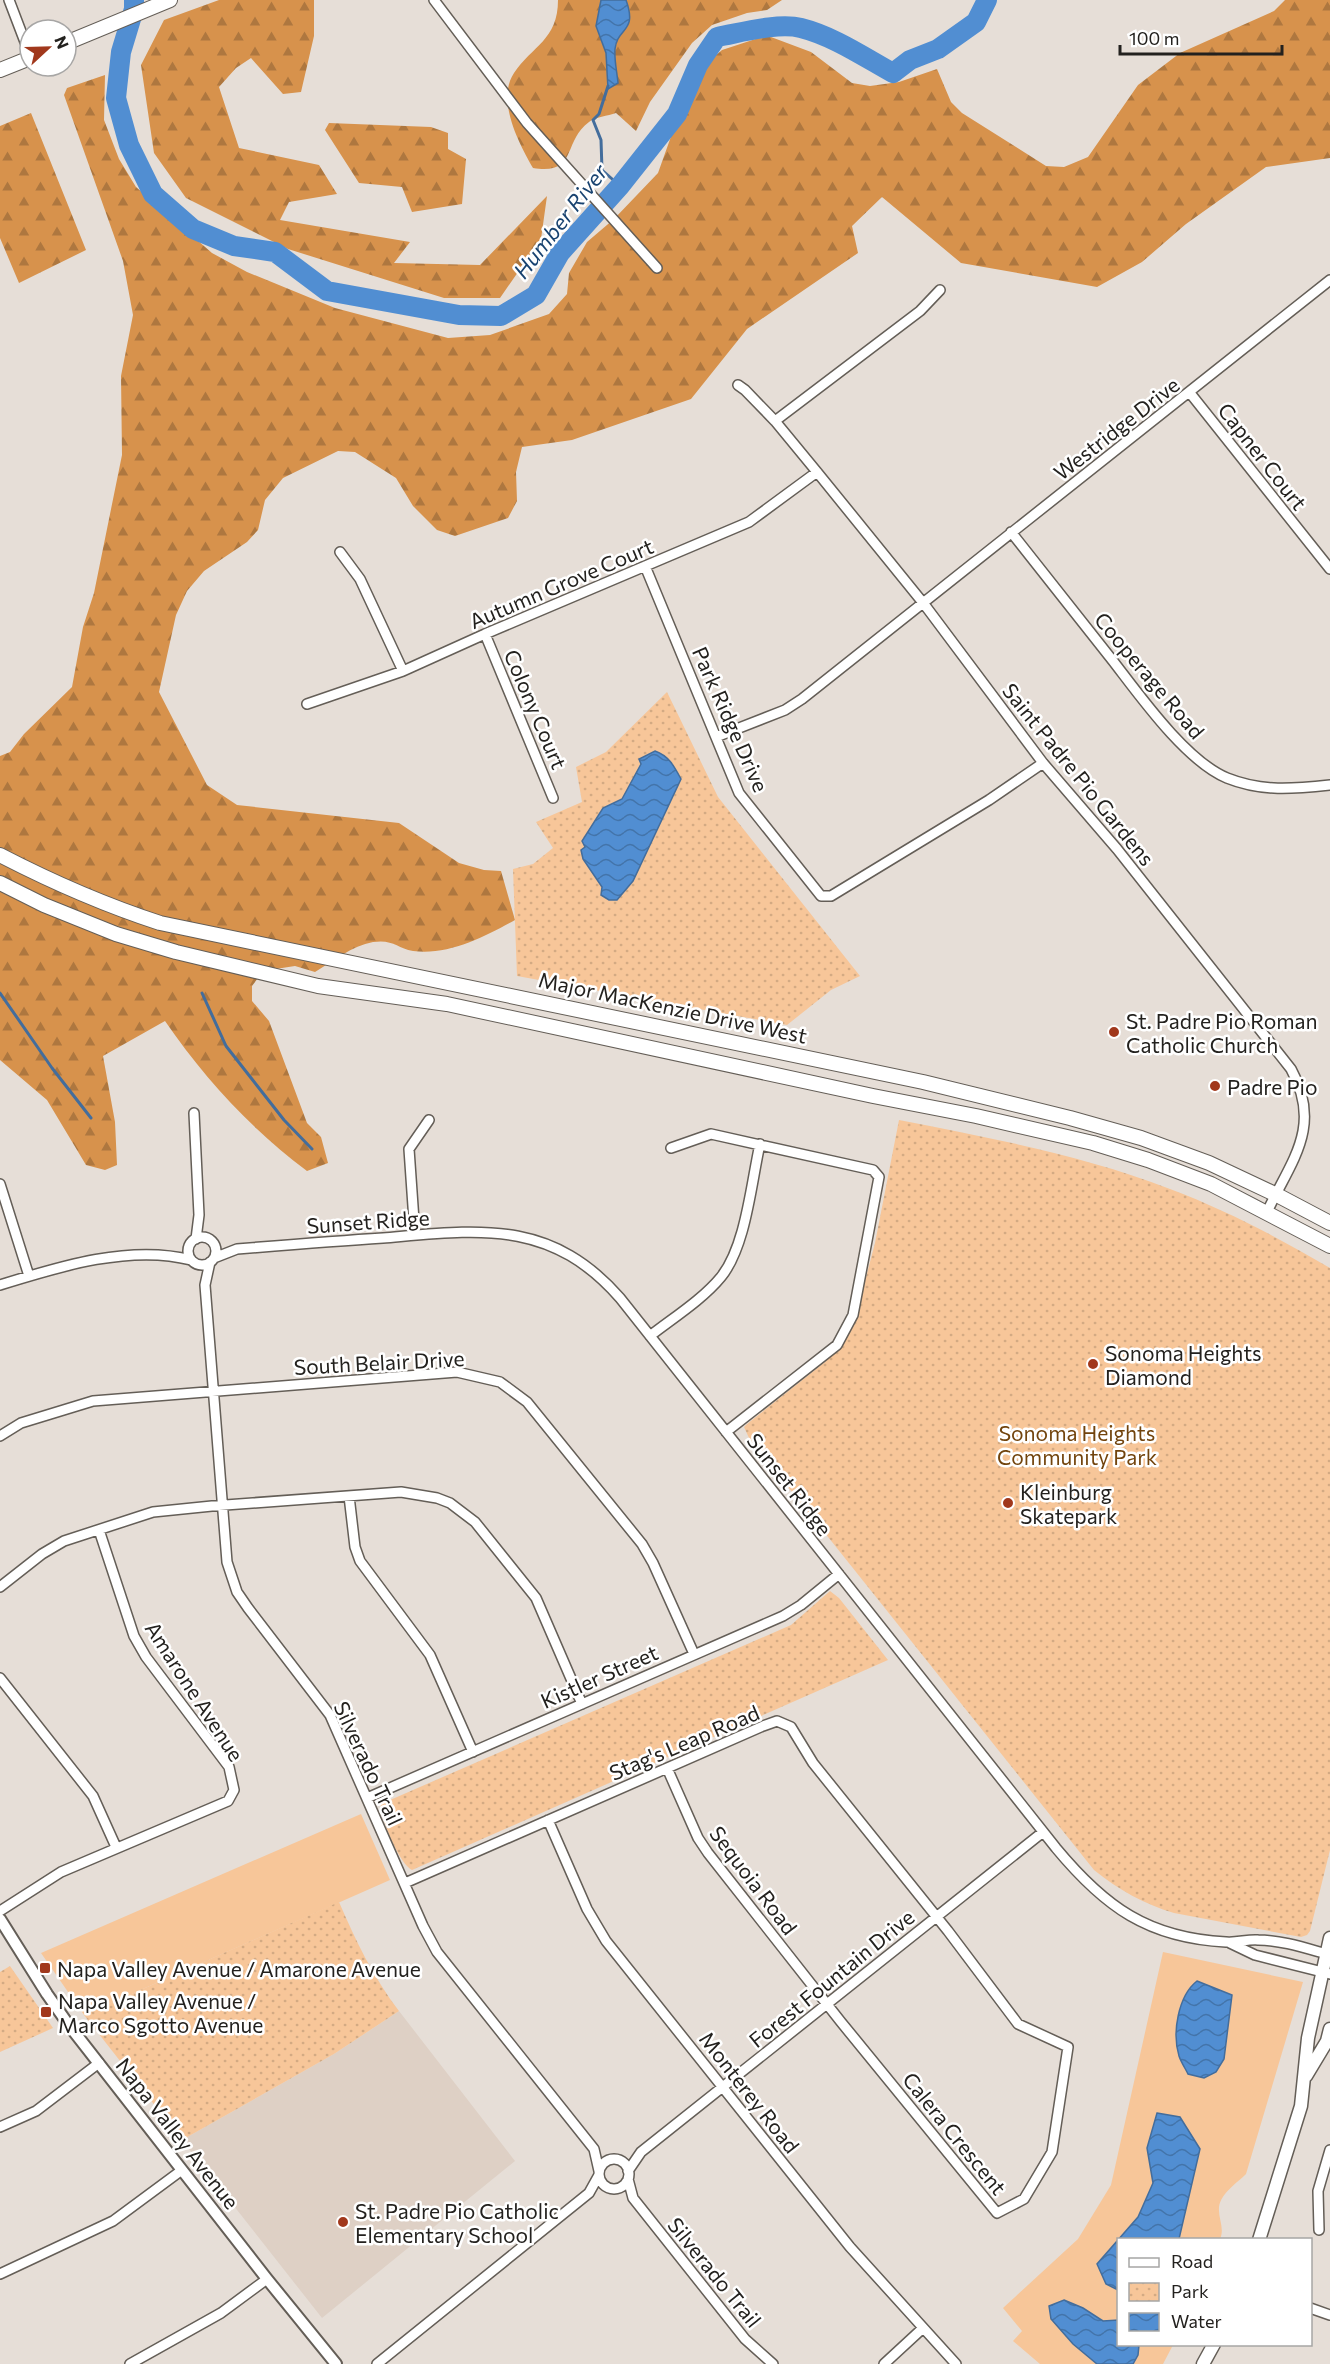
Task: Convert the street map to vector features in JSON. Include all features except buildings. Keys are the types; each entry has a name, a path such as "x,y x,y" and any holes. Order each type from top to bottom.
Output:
{"main road":[{"path":"78,38 170,0"},
{"path":"0,70 18,62"},
{"name":"Major MacKenzie Drive West","path":"0,855 55,884 106,905 160,923 923,1082 1116,1130 1180,1152 1277,1195 1330,1223"},
{"name":"Major MacKenzie Drive West","path":"0,883 44,905 116,934 176,952 307,983 458,1007 1074,1138 1175,1170 1228,1192 1330,1246"},
{"path":"1260,2238 1301,2106 1308,2038 1326,1973 1330,1938"},
{"path":"1304,2080 1327,2041 1330,2029"},
{"path":"1203,2364 1213,2346"}],"street":[{"path":"9,0 18,24"},
{"path":"434,0 527,123 657,268"},
{"name":"Westridge Drive","path":"716,737 785,710 924,604 1011,532 1191,393 1330,280"},
{"path":"775,421 920,311 940,290"},
{"name":"Saint Padre Pio Gardens","path":"738,386 745,390 775,421 924,604 1042,763 1117,849 1291,1069 1302,1097 1304,1121 1302,1139 1289,1174 1267,1212"},
{"name":"Capner Court","path":"1191,393 1330,569"},
{"name":"Autumn Grove Court","path":"307,704 403,671 749,522 817,472"},
{"name":"Cooperage Road","path":"1011,532 1158,718 1191,753 1225,777 1262,789 1330,785"},
{"path":"340,552 360,579 403,671"},
{"name":"Park Ridge Drive","path":"645,566 739,793 821,896 831,896 989,800 1042,763"},
{"name":"Colony Court","path":"485,634 553,798"},
{"path":"193,1262 188,1251 194,1240 200,1215 194,1113"},
{"path":"415,1235 409,1149 429,1120"},
{"path":"671,1148 711,1134 873,1170 879,1177 853,1315 837,1345 726,1432"},
{"path":"650,1336 713,1286 728,1267 740,1241 760,1144"},
{"path":"0,1184 29,1276"},
{"path":"0,1285 91,1259 170,1254 206,1265 212,1260 216,1251 200,1215"},
{"name":"Sunset Ridge","path":"212,1260 237,1249 486,1231 510,1234 545,1244 577,1260 597,1275 620,1298 1043,1832 1089,1886 1126,1914 1171,1933 1228,1942 1259,1940 1328,1955"},
{"path":"170,1254 194,1240 210,1241"},
{"name":"Sunset Ridge","path":"210,1241 237,1249"},
{"name":"Silverado Trail","path":"212,1260 205,1286 227,1562 237,1592 330,1715 437,1952 594,2149 599,2173"},
{"name":"Silverado Trail","path":"193,1262 205,1286"},
{"name":"South Belair Drive","path":"0,1436 21,1423 93,1401 457,1372 500,1382 514,1391 537,1412 642,1544 653,1563 694,1654"},
{"path":"0,1587 53,1547 153,1512 401,1492 425,1494 450,1503 475,1522 536,1598 582,1704"},
{"path":"349,1496 355,1547 360,1561 367,1574 430,1655 473,1752"},
{"name":"Amarone Avenue","path":"0,1911 61,1872 228,1801 234,1790 229,1767 146,1657 134,1636 99,1530"},
{"name":"Kistler Street","path":"367,1798 790,1611 839,1575"},
{"path":"0,1678 93,1796 116,1847"},
{"name":"Stag's Leap Road","path":"405,1884 763,1726 777,1722 791,1727 813,1762 936,1917"},
{"name":"Sequoia Road","path":"667,1768 698,1838 708,1853 827,2004"},
{"name":"Monterey Road","path":"548,1820 598,1929 850,2247 956,2364"},
{"name":"Forest Fountain Drive","path":"616,2159 640,2152 1043,1832"},
{"name":"Calera Crescent","path":"827,2004 997,2213 1024,2199 1052,2152 1068,2047 1018,2024 936,1917"},
{"name":"Napa Valley Avenue","path":"0,1919 47,1994 99,2063 336,2364"},
{"name":"Sunset Ridge","path":"1228,1942 1255,1955 1326,1973"},
{"path":"0,2127 36,2111 99,2063"},
{"name":"Silverado Trail","path":"594,2149 616,2159"},
{"path":"1319,2230 1318,2191 1330,2150"},
{"name":"Forest Fountain Drive","path":"628,2175 640,2152"},
{"path":"377,2364 589,2193 604,2162 616,2159 625,2164 628,2175 622,2186 589,2193"},
{"path":"0,2274 113,2221 182,2170"},
{"path":"599,2173 602,2183 612,2188"},
{"name":"Silverado Trail","path":"628,2175 633,2198"},
{"name":"Silverado Trail","path":"612,2188 633,2198 745,2339 773,2364"},
{"path":"130,2364 221,2313 267,2279"},
{"path":"1312,2308 1330,2315"},
{"path":"884,2364 923,2328"}],"shaded area":[{"name":"St. Padre Pio Catholic Elementary School","path":"399,2011 515,2161 322,2318 182,2140 334,2054"}],"green space":[{"path":"219,0 314,0 314,36 301,92 283,94 251,58 236,68 219,87 239,148 319,165 337,194 289,202 280,220 410,242 394,263 480,265 547,196 541,239 500,298 444,298 288,249 186,198 154,153 141,65 164,20"},
{"path":"558,0 601,0 596,26 606,53 608,89 618,83 615,49 630,18 626,0 782,0 767,10 747,13 712,25 692,43 650,102 636,131 616,113 595,119 581,130 568,155 557,167 533,168 511,122 507,96 514,73 549,34 557,14"},
{"path":"1285,0 1330,0 1330,158 1266,167 1186,224 1142,262 1097,287 961,263 882,197 852,226 858,253 747,329 691,399 572,440 522,447 516,472 517,501 508,518 455,536 437,530 413,506 396,478 355,452 338,451 283,478 265,500 258,530 247,542 204,571 187,591 176,615 159,692 207,785 237,805 399,823 459,863 484,870 501,871 515,920 479,938 440,951 413,951 380,941 350,950 315,972 295,966 269,970 261,974 252,986 252,1001 269,1021 307,1123 321,1137 328,1163 307,1171 267,1138 213,1083 165,1021 103,1056 115,1122 117,1165 105,1170 86,1165 47,1100 0,1060 0,756 10,752 24,734 72,687 83,627 94,593 122,455 121,376 133,315 123,261 64,95 67,88 105,75 104,120 119,159 136,187 212,253 247,272 335,308 448,338 490,335 549,314 567,294 569,273 587,242 614,219 658,173 684,100 706,64 722,50 765,36 771,37 811,52 852,83 870,86 899,82 937,69 951,102 962,113 1046,166 1064,167 1088,157 1138,85 1180,53 1274,11"},
{"path":"31,113 86,250 19,283 0,238 0,126"},
{"path":"329,123 431,127 448,133 448,149 466,159 462,204 412,212 402,187 359,183 325,130"},
{"path":"667,692 718,797 860,976 831,990 787,1025 517,976 513,869 533,864 553,848 536,822 582,802 576,767 606,752"},
{"name":"Sonoma Heights Community Park","path":"899,1120 1036,1148 1137,1177 1232,1215 1330,1268 1330,1850 1310,1931 1307,1935 1301,1937 1174,1913 1132,1896 1094,1870 749,1438 744,1427 825,1362 843,1343 853,1327 875,1243"},
{"path":"830,1591 839,1598 888,1660 412,1870 402,1860 387,1830 381,1804 791,1625"},
{"path":"361,1814 390,1880 84,2015 41,1953"},
{"path":"339,1902 366,1958 399,2011 334,2054 182,2140 84,2015"},
{"path":"1163,1952 1303,1982 1246,2174 1220,2202 1220,2238 1117,2238 1117,2346 1172,2346 1163,2364 1040,2364 1013,2341 1022,2331 1003,2308 1078,2239 1111,2185"},
{"path":"10,1966 53,2028 0,2052 0,1972"}],"water":[{"path":"601,0 626,0 630,18 615,49 618,83 608,89 606,53 596,26"},
{"path":"655,751 668,759 681,779 633,881 617,900 609,900 601,895 602,887 583,859 581,850 585,847 582,841 603,808 622,799 641,764 639,759"},
{"path":"1197,1981 1232,1995 1224,2059 1216,2072 1204,2078 1188,2074 1179,2056 1176,2037 1181,2005 1190,1988"},
{"path":"1157,2113 1180,2117 1200,2149 1179,2238 1120,2238 1138,2217 1153,2183 1147,2148"},
{"path":"1117,2241 1117,2290 1106,2284 1097,2264"},
{"path":"1064,2300 1083,2308 1103,2321 1117,2320 1117,2346 1139,2346 1138,2355 1133,2364 1097,2364 1073,2344 1051,2319 1049,2306"}],"waterway":[{"name":"Humber River","path":"134,0 134,9 121,52 116,98 129,145 153,194 193,229 234,246 275,252 327,291 459,315 501,316 536,295 560,253 620,186 677,114 698,65 717,37 770,27 792,26 837,42 893,73 910,60 938,49 976,22 987,0"},
{"path":"608,86 599,114 593,120 601,140 602,170 620,186"},
{"path":"0,993 52,1068 91,1118"},
{"path":"202,993 226,1046 284,1120 312,1149"}],"place":[{"name":"St. Padre Pio Roman Catholic Church","path":"1114,1032"},
{"name":"Padre Pio","path":"1215,1086"},
{"name":"Sonoma Heights Diamond","path":"1093,1364"},
{"name":"Kleinburg Skatepark","path":"1008,1503"},
{"name":"Napa Valley Avenue / Amarone Avenue","path":"45,1968"},
{"name":"Napa Valley Avenue / Marco Sgotto Avenue","path":"46,2012"},
{"name":"St. Padre Pio Catholic Elementary School","path":"343,2222"}]}
